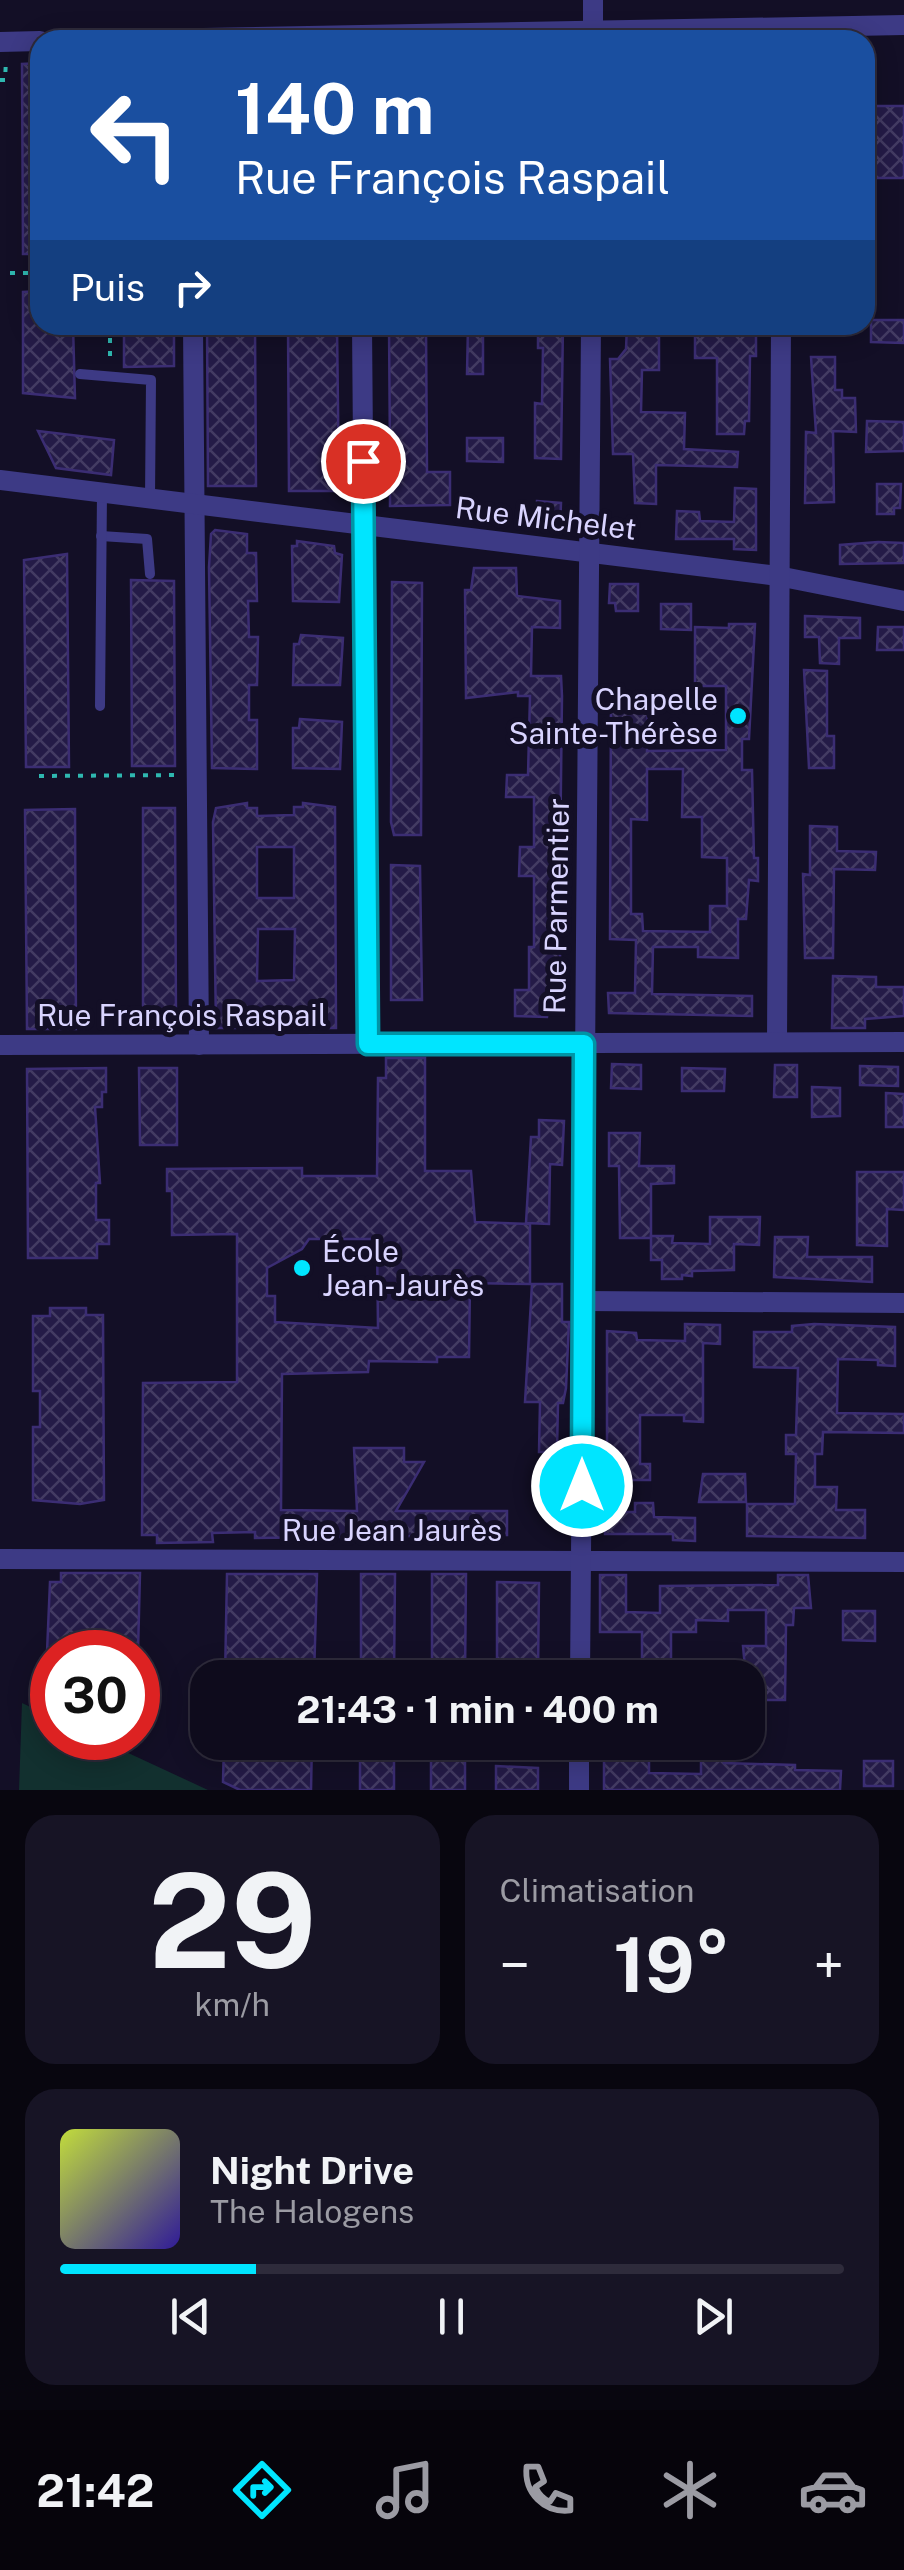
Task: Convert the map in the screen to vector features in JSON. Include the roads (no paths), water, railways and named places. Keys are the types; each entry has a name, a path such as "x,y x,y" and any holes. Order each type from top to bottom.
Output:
{"street":[{"path":"593,0 593,30"},
{"path":"832,30 904,24"},
{"path":"0,42 30,41"},
{"path":"192,335 199,1045"},
{"path":"362,335 368,1044"},
{"name":"Rue Parmentier","path":"580,1660 592,335"},
{"path":"777,1042 781,335"},
{"name":"Rue Michelet","path":"0,480 778,576 904,601"},
{"name":"Rue François Raspail","path":"0,1046 904,1042"},
{"path":"583,1301 904,1303"},
{"name":"Rue Jean Jaurès","path":"0,1559 904,1562"},
{"path":"579,1790 580,1760"}],"lane":[{"path":"80,374 151,380 150,499"},
{"path":"100,706 102,493"},
{"path":"100,536 146,539 150,574"}],"place":[{"name":"Chapelle Sainte-Thérèse","path":"738,716"},
{"name":"École Jean-Jaurès","path":"302,1268"}]}
